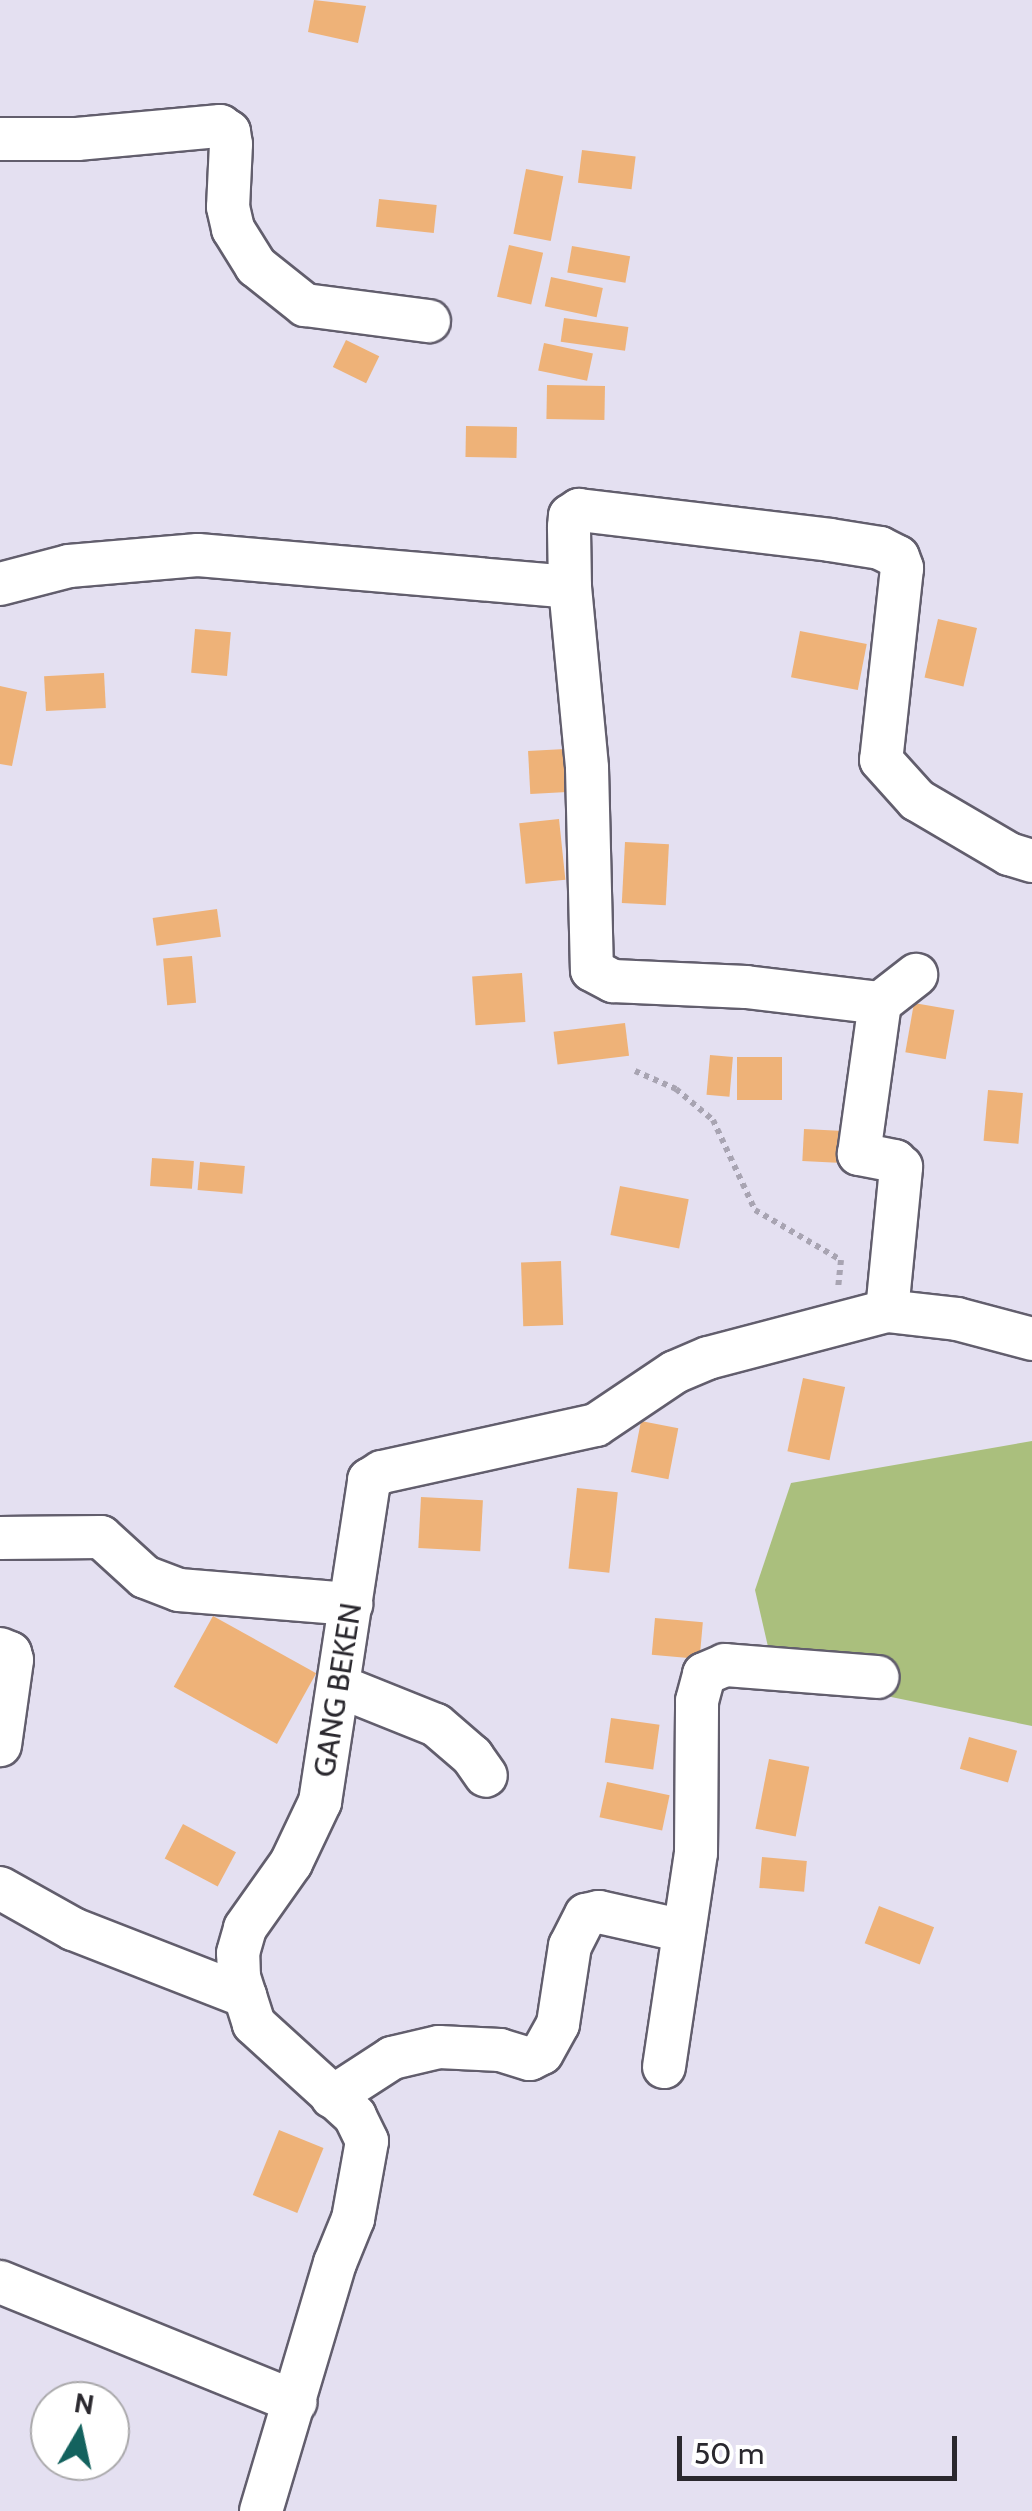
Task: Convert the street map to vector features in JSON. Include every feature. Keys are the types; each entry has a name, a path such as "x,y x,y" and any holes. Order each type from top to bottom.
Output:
{"street":[{"path":"0,139 77,139 220,126 229,132 231,144 228,207 233,229 256,266 305,305 429,321"},
{"path":"880,1003 746,987 612,981 592,970 587,768 570,587 570,516 579,510 830,540 880,548 898,557 902,568 882,760 917,800 998,848 1032,861"},
{"path":"0,584 69,566 198,555 570,587"},
{"path":"887,1312 902,1167 895,1161 859,1154 880,1003 916,975"},
{"name":"GANG BEKEN","path":"261,2511 335,2263 353,2219 367,2148 360,2122 262,2035 245,1996 238,1965 240,1939 310,1831 320,1802 341,1688 366,1485 377,1474 596,1425 676,1372 708,1358 887,1312 957,1319 1032,1339"},
{"path":"0,1538 101,1538 145,1578 179,1590 351,1604"},
{"path":"0,1648 10,1653 12,1660 0,1745"},
{"path":"664,2066 696,1853 696,1701 704,1674 725,1665 878,1677"},
{"path":"341,1688 436,1725 472,1756 486,1776"},
{"path":"0,1888 74,1929 245,1996"},
{"path":"332,2098 392,2058 439,2047 500,2050 530,2058 542,2053 558,2024 570,1946 586,1915 599,1912 684,1932"},
{"path":"0,2282 296,2402"}],"path":[{"path":"636,1070 667,1083 714,1120 755,1210 841,1260 834,1328"}],"green space":[{"path":"1032,1441 1032,1726 774,1673 755,1590 791,1483"}],"building":[{"path":"314,0 366,6 358,43 308,32"},
{"path":"582,150 636,157 632,189 578,183"},
{"path":"526,169 563,176 551,241 513,234"},
{"path":"379,199 437,205 434,233 376,227"},
{"path":"509,245 543,253 531,305 497,297"},
{"path":"572,246 630,256 625,283 567,273"},
{"path":"551,277 603,288 597,317 545,306"},
{"path":"564,318 628,327 625,351 561,342"},
{"path":"346,340 379,356 366,383 333,367"},
{"path":"544,343 593,353 587,381 538,370"},
{"path":"547,385 605,386 604,420 546,419"},
{"path":"466,426 517,427 516,458 465,457"},
{"path":"938,619 977,628 963,686 925,677"},
{"path":"195,629 231,632 227,676 191,673"},
{"path":"800,631 867,644 858,690 791,677"},
{"path":"104,673 106,708 46,711 44,676"},
{"path":"0,686 27,692 12,766 0,764"},
{"path":"565,749 567,792 530,794 528,751"},
{"path":"559,819 565,880 526,884 519,823"},
{"path":"625,842 669,844 666,905 622,903"},
{"path":"217,909 221,937 157,946 153,918"},
{"path":"192,956 196,1003 167,1005 163,959"},
{"path":"522,973 525,1022 476,1025 472,976"},
{"path":"914,1003 954,1010 946,1059 905,1052"},
{"path":"625,1023 629,1056 558,1065 554,1032"},
{"path":"710,1055 733,1057 729,1097 707,1095"},
{"path":"737,1057 782,1057 782,1100 737,1100"},
{"path":"988,1090 1023,1093 1018,1144 984,1141"},
{"path":"804,1129 849,1131 847,1163 802,1161"},
{"path":"152,1158 194,1161 192,1189 150,1186"},
{"path":"200,1162 245,1166 242,1194 198,1190"},
{"path":"620,1186 689,1199 679,1248 610,1235"},
{"path":"561,1261 563,1325 523,1326 521,1262"},
{"path":"803,1378 845,1387 829,1460 787,1451"},
{"path":"641,1421 678,1428 668,1479 631,1472"},
{"path":"577,1488 618,1492 609,1573 569,1569"},
{"path":"421,1497 483,1500 480,1551 418,1548"},
{"path":"213,1616 316,1673 277,1744 174,1687"},
{"path":"655,1618 703,1622 700,1659 652,1655"},
{"path":"611,1718 660,1725 653,1769 605,1763"},
{"path":"969,1737 1017,1751 1008,1783 960,1769"},
{"path":"769,1759 809,1767 796,1837 755,1829"},
{"path":"607,1782 670,1795 662,1831 600,1817"},
{"path":"183,1824 236,1852 218,1887 165,1858"},
{"path":"762,1857 807,1861 804,1892 759,1888"},
{"path":"879,1906 934,1927 920,1964 865,1943"},
{"path":"279,2130 324,2148 297,2213 253,2195"}]}
